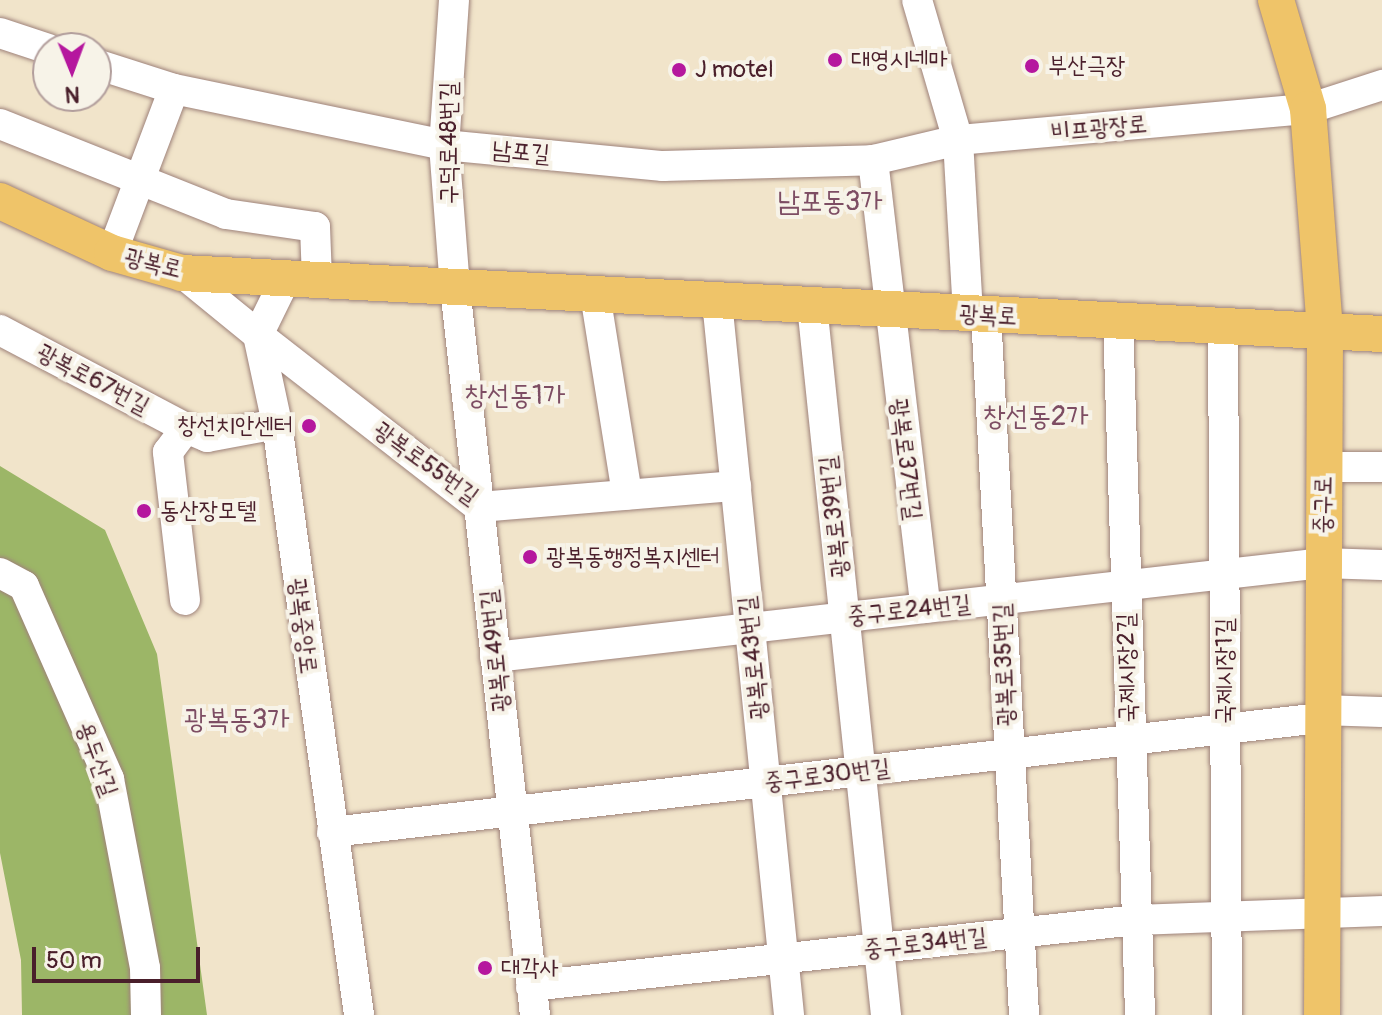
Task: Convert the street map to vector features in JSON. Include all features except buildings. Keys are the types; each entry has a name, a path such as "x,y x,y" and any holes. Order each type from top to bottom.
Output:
{"main road":[{"name":"중구로","path":"1276,0 1308,109 1325,332 1319,910 1322,1015"},
{"name":"광복로","path":"0,201 112,253 182,273 1382,334"}],"street":[{"name":"구덕로48번길","path":"454,0 444,145 455,287"},
{"path":"923,1 958,140 977,314"},
{"path":"0,33 32,44"},
{"name":"남포길","path":"112,69 174,89 444,145 663,166 873,160 958,140"},
{"name":"비프광장로","path":"958,140 1308,109 1382,85"},
{"path":"112,253 174,89"},
{"path":"0,124 143,175 226,214 315,227 301,279 258,335 182,273"},
{"path":"873,160 887,309"},
{"name":"광복로49번길","path":"455,287 533,1000"},
{"path":"595,294 627,494"},
{"name":"광복로43번길","path":"717,301 789,1015"},
{"name":"광복로39번길","path":"812,305 886,1015"},
{"name":"광복로37번길","path":"887,309 926,608"},
{"name":"광복로35번길","path":"977,314 1002,599 1024,1015"},
{"name":"국제시장2길","path":"1118,321 1128,740 1140,1015"},
{"name":"국제시장1길","path":"1223,327 1227,1015"},
{"name":"광복로67번길","path":"0,330 207,437 277,424"},
{"name":"광복중앙로","path":"258,335 277,424 359,1015"},
{"name":"광복로55번길","path":"258,335 479,507 736,486"},
{"path":"185,600 168,452 186,428"},
{"path":"1323,467 1382,467"},
{"name":"중구로24번길","path":"495,657 1322,563 1382,565"},
{"name":"용두산길","path":"0,573 24,586 109,779 145,968 146,1015"},
{"name":"중구로30번길","path":"332,832 1225,729 1321,714 1382,712"},
{"name":"중구로34번길","path":"533,1000 784,958 1137,920 1319,910 1382,911"}],"green space":[{"path":"0,466 105,530 157,654 207,1015 22,1015 21,960 0,853"}],"place":[{"name":"대영시네마","path":"835,60"},
{"name":"부산극장","path":"1032,66"},
{"name":"J moteI","path":"679,70"},
{"name":"창선치안센터","path":"309,426"},
{"name":"동산장모텔","path":"144,511"},
{"name":"광복동행정복지센터","path":"530,557"},
{"name":"대각사","path":"485,968"}],"district":[{"name":"남포동3가","path":"830,202"},
{"name":"창선동1가","path":"515,396"},
{"name":"창선동2가","path":"1036,417"},
{"name":"광복동3가","path":"237,720"}]}
